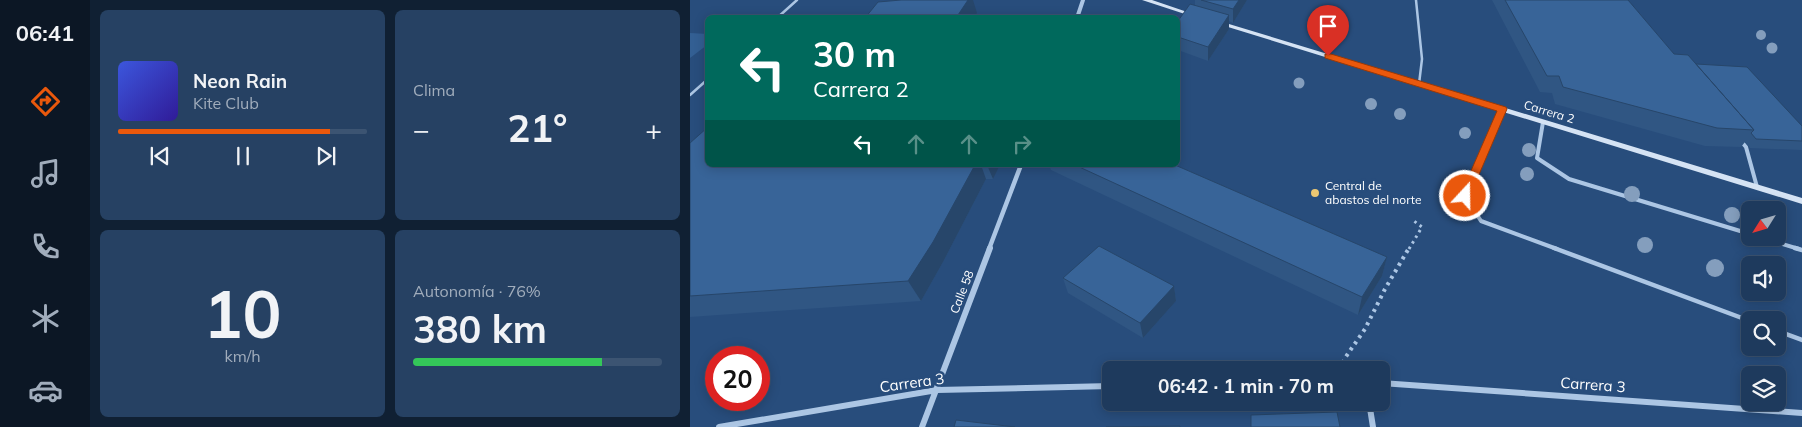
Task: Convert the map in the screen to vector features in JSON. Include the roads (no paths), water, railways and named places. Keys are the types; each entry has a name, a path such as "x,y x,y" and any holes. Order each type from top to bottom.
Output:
{"street":[{"path":"1078,15 1083,0"},
{"path":"1146,0 1202,17"},
{"name":"Carrera 2","path":"1212,20 1802,201"},
{"name":"Calle 58","path":"922,427 1020,167"},
{"name":"Carrera 3","path":"1390,384 1802,413"},
{"name":"Carrera 3","path":"719,427 937,390 1102,386"},
{"path":"1370,411 1373,427"}],"lane":[{"path":"780,15 797,0"},
{"path":"1416,0 1422,59 1419,84"},
{"path":"690,95 705,82"},
{"path":"1502,109 1465,196 1481,221 1741,318"},
{"path":"1543,122 1537,158 1569,179 1741,231"},
{"path":"1740,140 1746,147 1757,187"},
{"path":"1786,245 1802,250"},
{"path":"1786,334 1802,340"}],"place":[{"name":"Central de abastos del norte","path":"1315,193"}]}
